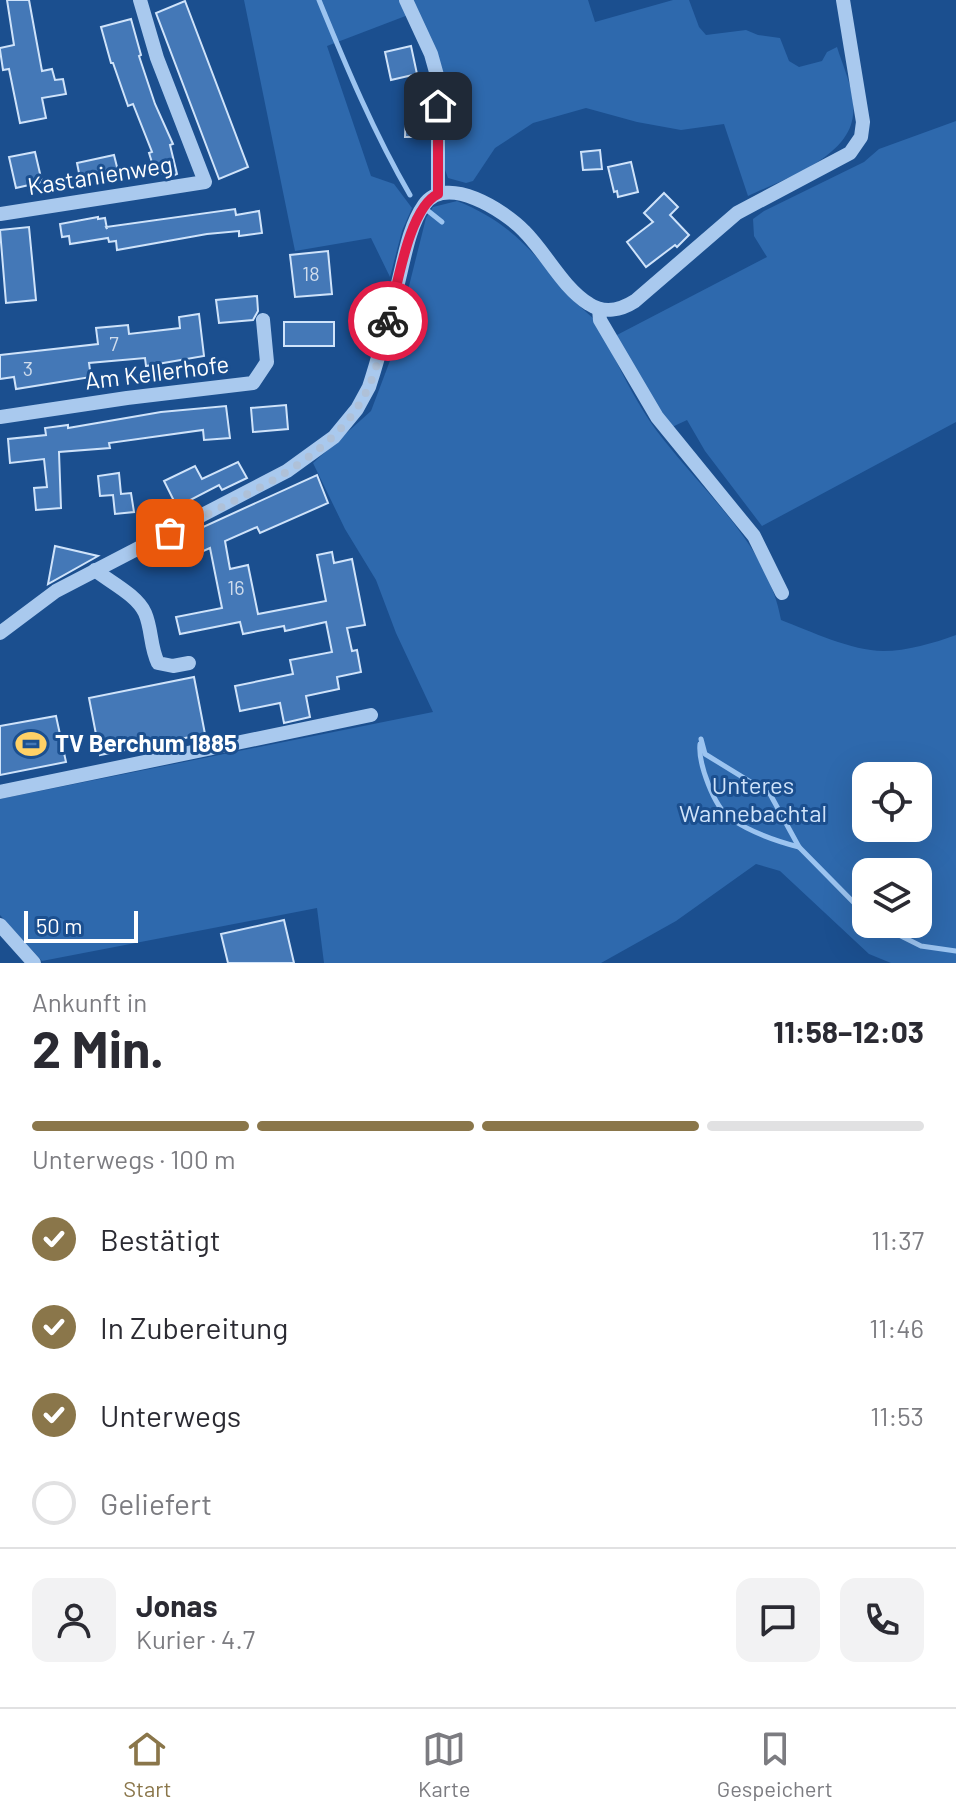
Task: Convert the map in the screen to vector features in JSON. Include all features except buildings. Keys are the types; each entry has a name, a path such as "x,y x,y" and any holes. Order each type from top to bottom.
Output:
{"street":[{"name":"Kastanienweg","path":"0,214 205,182 157,58 140,0"},
{"path":"406,0 431,54 438,79 438,194"},
{"path":"0,633 44,599 287,471 334,437 357,409 369,387 413,229 425,204 438,194 463,194 476,199 522,228 571,289 599,309 610,310 626,306 737,213 850,153 861,137 863,122 843,0"},
{"path":"599,309 600,320 657,417 754,536 782,593"},
{"name":"Am Kellerhofe","path":"0,417 253,383 267,362 263,320"},
{"path":"95,570 140,604 146,614 158,663 173,666 189,663"},
{"path":"0,792 371,715"},
{"path":"0,925 34,963"}],"green space":[{"path":"244,0 588,0 595,22 673,0 689,0 699,27 706,35 746,30 780,38 789,61 799,67 822,61 827,52 837,47 851,89 853,115 849,130 840,144 827,155 795,175 748,196 724,124 681,130 586,108 533,123 495,148 473,181 466,183 448,178 444,167 441,70 416,12 327,46 371,176 394,184 412,208 402,231 390,277 371,238 295,251"},
{"path":"956,121 956,422 762,526 705,451 687,420 670,428 615,336 767,257 754,236 753,219 764,211 864,162 879,149"},
{"name":"Unteres Wannebachtal","path":"457,201 494,220 523,243 595,320 650,421 749,545 774,593 781,620 831,640 871,650 911,648 956,635 956,963 891,963 869,954 780,871 756,864 676,921 601,963 324,963 317,908 42,961 0,915 0,799 433,712 396,633 376,580 345,529 313,463 371,411 391,358 426,218 433,207"}],"waterway":[{"path":"319,0 350,74 410,195"},
{"path":"427,210 442,222"},
{"path":"701,739 705,754 770,794 799,847 852,901"},
{"path":"700,744 708,784 724,812 755,832 799,847"},
{"path":"905,938 921,946 956,951"}],"way so far":[{"path":"170,533 287,471 334,437 357,409 369,387 388,321"}],"place":[{"name":"TV Berchum 1885","path":"31,744"}],"route":[{"path":"388,321 413,229 425,204 438,194 438,106"}]}
